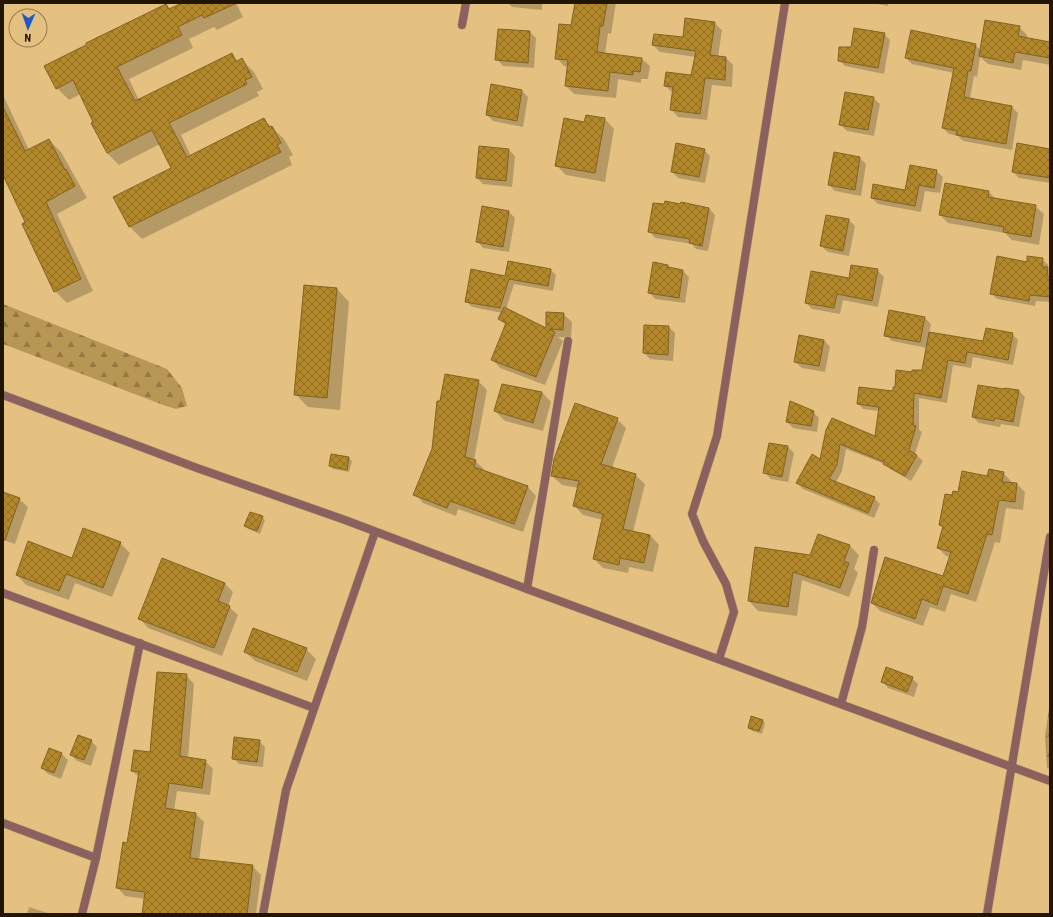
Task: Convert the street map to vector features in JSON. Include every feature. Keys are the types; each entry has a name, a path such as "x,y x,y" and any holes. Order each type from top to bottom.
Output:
{"street":[{"path":"462,25 466,3"},
{"path":"719,659 734,612 726,584 703,541 692,514 717,436 785,3"},
{"path":"527,589 568,342"},
{"path":"3,395 1050,781"},
{"path":"262,914 286,790 375,532"},
{"path":"987,914 1050,537"},
{"path":"841,704 862,627 874,550"},
{"path":"3,593 314,708"},
{"path":"82,914 96,858 140,643"},
{"path":"3,823 96,858"}],"green space":[{"path":"3,304 167,369 182,388 187,406 176,409 166,406 3,344"},
{"path":"1050,702 1050,769 1047,768 1045,736"}],"building":[{"path":"182,3 237,3 204,18 202,15 178,27 182,35 117,67 135,101 232,53 236,62 242,58 252,77 245,80 247,84 169,123 187,157 264,118 269,127 272,126 281,143 277,145 281,152 129,227 113,197 171,168 152,130 107,153 91,123 93,122 73,80 56,89 44,66 86,45 86,43 166,4 169,9"},
{"path":"575,3 607,3 603,26 600,26 597,52 642,58 640,72 633,71 633,75 610,72 608,91 565,86 568,60 555,59 559,24 571,25"},
{"path":"685,18 715,22 710,55 726,57 725,80 705,78 700,114 670,110 673,87 664,86 666,72 691,75 696,51 652,45 654,34 683,37"},
{"path":"985,20 1020,26 1018,36 1050,42 1050,58 1015,52 1013,63 979,56"},
{"path":"854,28 885,33 878,68 838,61 839,47 851,47"},
{"path":"498,29 530,31 528,63 495,60"},
{"path":"911,30 976,44 971,71 968,71 964,97 1012,106 1006,144 956,135 957,131 942,128 954,68 905,58"},
{"path":"491,84 522,90 517,121 486,115"},
{"path":"845,92 874,97 868,130 839,125"},
{"path":"3,107 25,151 49,139 75,186 46,202 81,279 54,292 22,224 25,222 3,175"},
{"path":"586,115 605,118 595,173 555,166 564,118 584,122"},
{"path":"676,143 705,149 699,177 671,172"},
{"path":"1017,143 1050,149 1050,178 1012,172"},
{"path":"479,146 509,149 506,181 476,178"},
{"path":"834,152 860,157 855,190 828,185"},
{"path":"910,165 937,170 934,188 919,185 915,206 871,198 873,184 905,190"},
{"path":"945,183 989,191 988,197 1036,205 1031,237 1003,232 1004,227 939,215"},
{"path":"665,201 680,204 681,202 709,208 702,246 689,243 690,239 648,232 653,203 664,204"},
{"path":"482,206 509,211 503,247 476,242"},
{"path":"826,215 849,219 843,251 820,246"},
{"path":"997,256 1027,262 1027,256 1043,258 1042,267 1048,267 1047,276 1050,277 1050,297 1030,295 1029,301 990,294"},
{"path":"508,261 551,269 548,286 509,279 500,308 465,302 471,269 505,276"},
{"path":"653,262 683,270 679,298 648,293"},
{"path":"851,265 878,269 872,301 837,294 834,308 805,303 811,271 849,278"},
{"path":"304,285 337,288 327,398 294,395"},
{"path":"504,307 546,328 546,312 564,313 563,330 549,329 555,332 536,377 491,360 506,323 498,319"},
{"path":"889,310 925,317 920,342 884,336"},
{"path":"644,325 669,326 668,355 643,353"},
{"path":"986,328 1013,333 1008,360 967,352 965,363 948,360 941,398 914,393 913,425 916,426 909,450 917,455 905,476 883,464 884,462 840,444 837,465 829,479 875,497 868,513 796,483 812,454 820,459 826,430 832,418 875,436 879,407 857,404 859,387 893,391 893,387 895,387 896,370 912,372 912,370 922,370 929,332 983,341"},
{"path":"799,335 824,340 819,366 794,362"},
{"path":"445,374 479,380 465,457 476,460 474,467 528,486 514,524 450,501 447,508 413,495 432,449 437,401 440,401"},
{"path":"502,384 542,392 533,423 494,411"},
{"path":"978,385 1019,390 1013,422 995,418 994,421 972,417"},
{"path":"790,401 814,411 811,426 786,422"},
{"path":"575,403 618,418 601,464 636,474 623,529 650,535 644,563 620,558 619,565 593,559 603,514 573,506 579,481 551,476 554,459"},
{"path":"769,443 788,446 782,477 763,473"},
{"path":"331,454 349,457 347,470 329,466"},
{"path":"989,469 1004,472 1002,482 1017,483 1015,502 999,500 992,535 987,534 968,594 943,586 937,605 922,599 915,619 871,603 885,557 943,576 951,552 937,548 943,526 939,525 945,494 952,495 953,491 958,492 962,471 987,476"},
{"path":"3,492 20,498 5,540 3,540"},
{"path":"250,512 263,516 257,531 244,526"},
{"path":"83,528 121,542 103,588 66,574 59,591 16,575 28,541 72,558"},
{"path":"818,534 850,545 844,561 849,563 840,588 793,572 788,607 748,601 755,547 810,555"},
{"path":"162,558 225,583 218,601 230,606 214,648 138,619"},
{"path":"253,628 307,648 297,672 244,652"},
{"path":"886,667 913,677 907,692 881,682"},
{"path":"157,672 187,674 180,756 206,760 202,788 169,783 165,808 196,813 190,858 253,865 247,914 142,914 145,892 116,888 123,842 127,843 139,772 131,771 134,750 150,752"},
{"path":"751,716 763,720 759,731 748,728"},
{"path":"78,735 92,740 84,760 70,755"},
{"path":"234,737 260,740 257,762 232,759"},
{"path":"49,748 62,753 54,773 41,768"}]}
